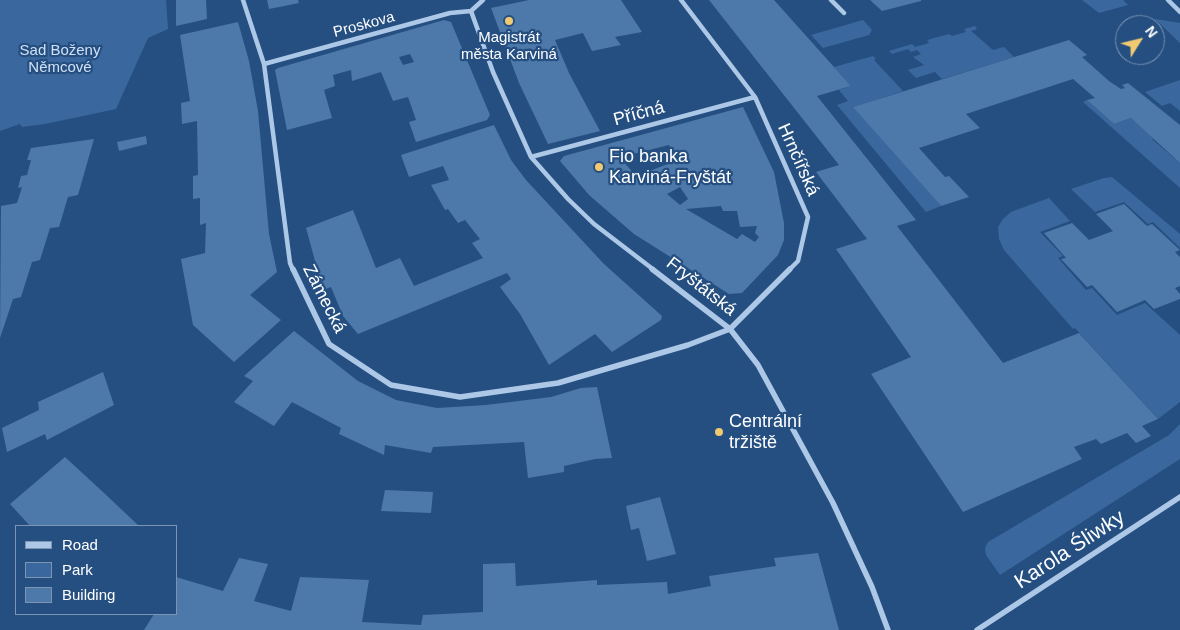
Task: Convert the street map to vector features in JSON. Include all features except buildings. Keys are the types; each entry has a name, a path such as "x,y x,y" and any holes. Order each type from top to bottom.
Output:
{"street":[{"name":"Zámecká","path":"242,0 264,64 290,263 329,344 391,385 460,397 558,383 688,345 730,329"},
{"path":"471,11 483,0"},
{"name":"Hrnčířská","path":"681,0 755,97 808,217 798,260 730,329"},
{"path":"831,0 844,13"},
{"path":"1168,0 1180,12"},
{"name":"Proskova","path":"264,64 450,13 471,11"},
{"name":"Fryštátská","path":"471,11 493,72 532,157 568,199 594,224 730,329 758,365 833,503 872,587 888,630"},
{"name":"Příčná","path":"532,157 755,97"},
{"name":"Karola Śliwky","path":"978,630 1180,497"}],"green space":[{"name":"Sad Boženy Němcové","path":"0,0 166,0 168,29 148,38 116,109 45,124 22,127 20,124 0,131"},
{"path":"1082,0 1123,0 1128,5 1099,13"},
{"path":"863,20 872,30 869,35 823,48 811,35"},
{"path":"1165,21 1180,23 1180,43 1165,29"},
{"path":"975,26 977,29 971,31 993,50 1004,47 1014,57 942,79 935,72 916,78 908,70 924,65 913,57 921,54 917,50 911,52 908,49 892,54 889,51 912,44 915,47 929,43 927,40 966,32 964,29"},
{"path":"873,56 876,59 874,60 903,91 854,107 941,206 926,212 837,105 848,101 839,90 851,86 834,67"},
{"path":"1180,80 1180,111 1170,103 1162,106 1145,92"},
{"path":"1087,100 1114,124 1131,118 1154,138 1152,139 1180,163 1180,188 1083,102"},
{"path":"1112,177 1180,234 1180,248 1153,222 1148,224 1124,202 1095,212 1071,189"},
{"path":"1049,198 1070,221 1040,232 1063,256 1058,258 1086,290 1092,288 1117,315 1145,303 1180,335 1180,402 1158,419 1075,328 1073,329 1004,250 999,239 998,227 1003,219 1011,212"},
{"path":"1180,424 1180,459 1000,575 986,555 985,548 988,542 1169,435"}],"place":[{"name":"Magistrát města Karviná","path":"509,21"},
{"name":"Fio banka Karviná-Fryštát","path":"599,167"},
{"name":"Centrální tržiště","path":"719,432"}]}
